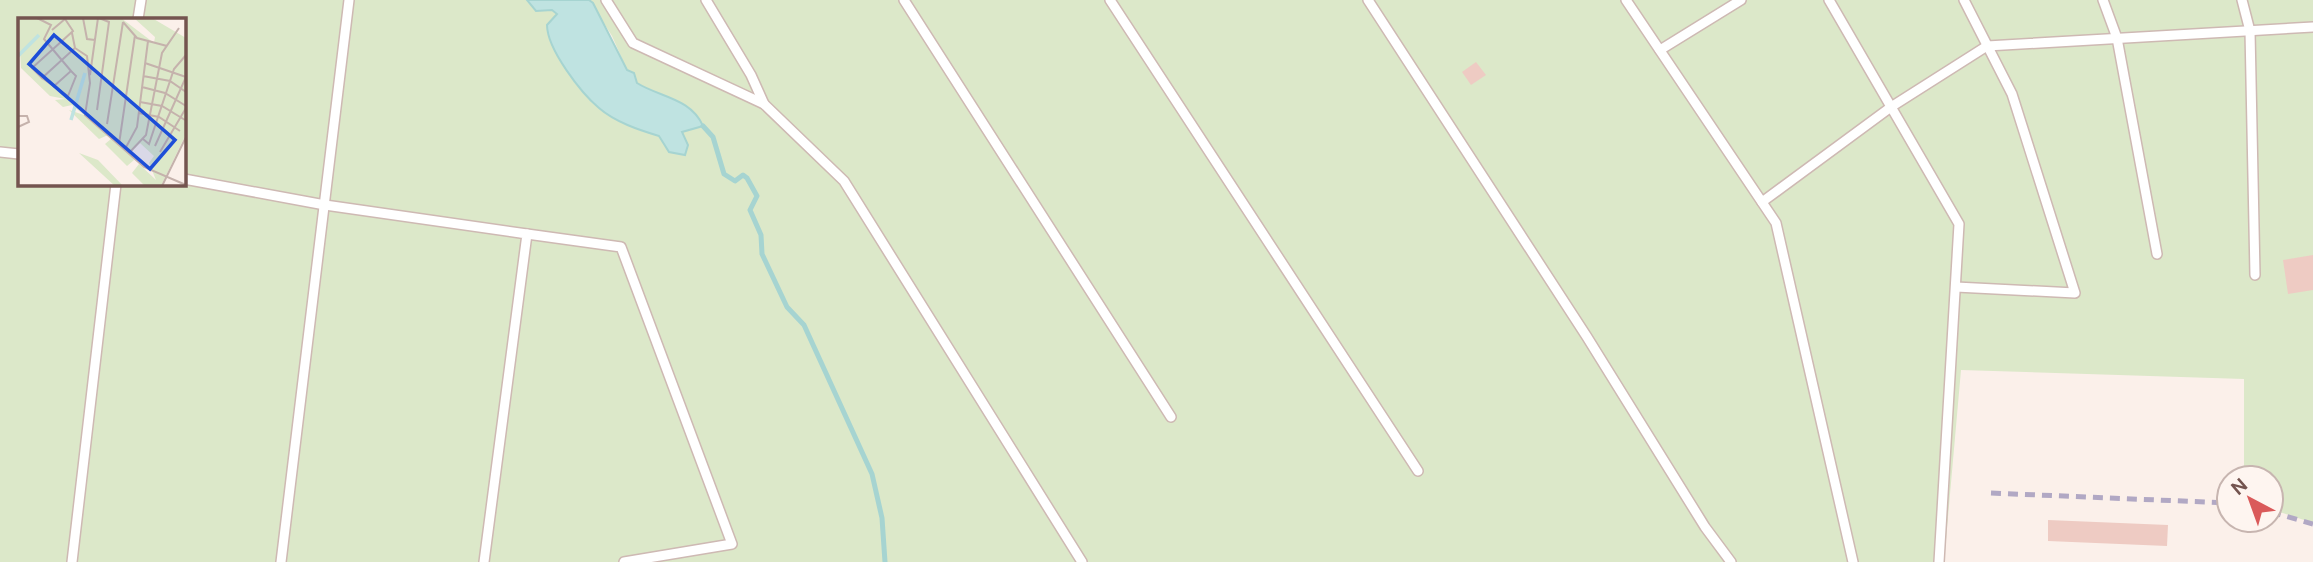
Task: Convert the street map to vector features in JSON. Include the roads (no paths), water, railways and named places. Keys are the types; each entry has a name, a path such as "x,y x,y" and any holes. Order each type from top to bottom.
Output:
{"lane":[{"path":"138,18 141,0"},
{"path":"281,562 349,0"},
{"path":"606,0 634,43 764,104"},
{"path":"706,0 764,104 844,181 1082,562"},
{"path":"904,0 1171,417"},
{"path":"1110,0 1418,471"},
{"path":"1368,0 1587,337 1705,527 1731,562"},
{"path":"1626,0 1776,223 1853,562"},
{"path":"1660,50 1741,0"},
{"path":"1829,0 1959,224 1939,562"},
{"path":"1956,287 2075,293 2011,94 1964,0"},
{"path":"2103,0 2117,38 2157,254"},
{"path":"2242,0 2250,31 2255,275"},
{"path":"1762,202 1891,107 1987,46 2313,27"},
{"path":"0,152 18,154"},
{"path":"186,179 325,205 621,247 732,544 624,562"},
{"path":"72,562 116,186"},
{"path":"484,562 527,234"}],"water":[{"path":"527,0 589,0 593,3 627,70 634,73 637,83 683,104 698,117 703,126 682,132 688,145 685,155 669,152 659,136 620,121 605,113 592,101 566,70 548,35 547,25 557,14 552,10 536,11"}],"waterway":[{"path":"703,126 713,137 724,174 735,181 743,175 757,196 750,210 761,235 762,254 787,307 804,325 872,474 882,518 885,562"}],"railway":[{"path":"1991,493 2215,502"},
{"path":"2285,516 2313,524"}]}
